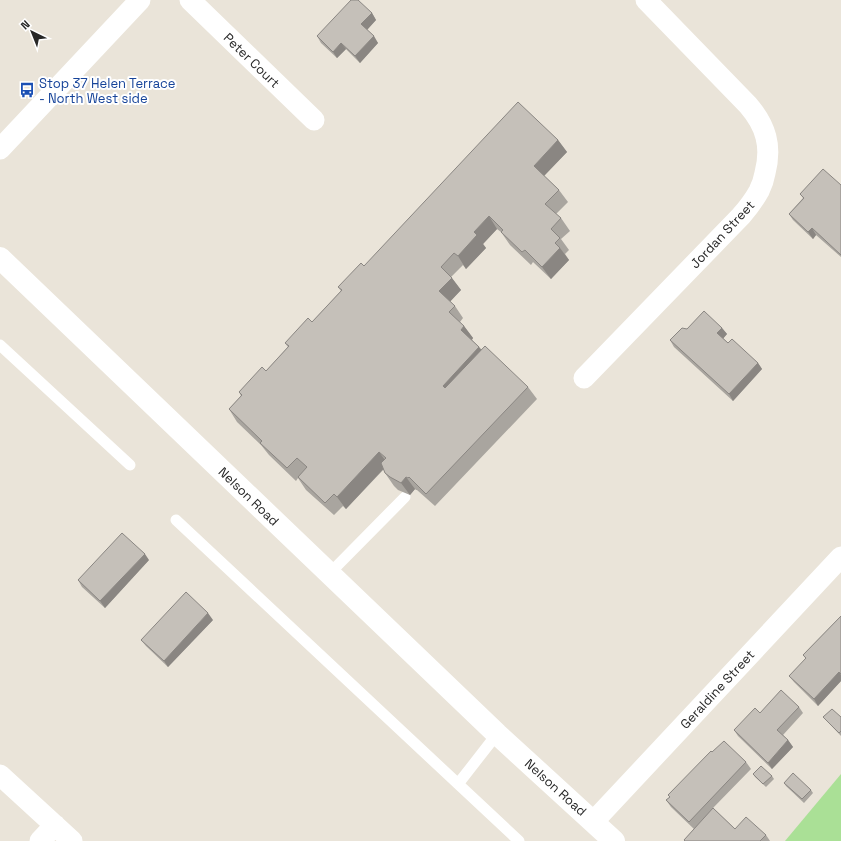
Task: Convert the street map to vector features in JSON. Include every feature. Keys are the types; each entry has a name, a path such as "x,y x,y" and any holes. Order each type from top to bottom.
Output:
{"main road":[{"name":"Nelson Road","path":"0,258 498,734 614,841"}],"street":[{"path":"0,149 140,0"},
{"name":"Peter Court","path":"190,0 314,120"},
{"name":"Jordan Street","path":"584,378 741,216 760,190 768,160 767,140 764,129 755,113 652,2"},
{"name":"Geraldine Street","path":"594,821 841,557"},
{"path":"0,775 72,841"},
{"path":"40,841 55,825"}],"lane":[{"path":"0,345 130,465"},
{"path":"330,573 405,497"},
{"path":"176,520 519,841"},
{"path":"458,784 498,734"}],"green space":[{"path":"841,774 841,841 785,841"}],"building":[{"path":"351,0 358,0 372,13 361,24 374,36 355,56 341,43 333,52 317,36"},
{"path":"518,102 558,140 534,166 559,190 545,204 561,218 551,229 560,238 555,243 560,248 542,267 525,250 522,252 501,232 503,230 489,216 474,232 477,235 458,256 454,253 441,267 452,278 439,291 455,306 449,312 464,326 461,330 479,347 443,386 445,388 485,346 528,387 426,494 409,477 406,477 401,483 385,473 381,463 386,458 379,452 337,497 334,494 325,503 298,477 307,467 297,458 287,468 260,443 262,441 229,409 242,395 239,392 262,367 266,371 289,346 285,343 308,318 312,322 342,290 338,287 361,263 364,266"},
{"path":"823,169 841,185 841,255 812,228 808,232 789,214 804,198 800,194"},
{"path":"704,311 722,328 717,333 728,343 732,339 758,363 729,394 670,340 682,328 687,329"},
{"path":"122,533 145,554 100,601 78,580"},
{"path":"186,592 208,613 164,661 141,640"},
{"path":"841,616 841,674 839,672 814,699 789,676 806,658 803,655"},
{"path":"781,690 799,707 777,730 788,740 768,763 734,730 755,708 760,713"},
{"path":"832,709 841,717 841,731 839,733 823,717"},
{"path":"724,741 746,762 689,822 666,800 670,797 668,795 711,751 712,752"},
{"path":"761,766 772,776 763,784 753,774"},
{"path":"793,773 811,790 802,799 784,783"},
{"path":"713,808 735,829 746,817 766,835 760,841 685,841 684,840"}],"place":[{"name":"Stop 37 Helen Terrace - North West side","path":"27,90"}]}
